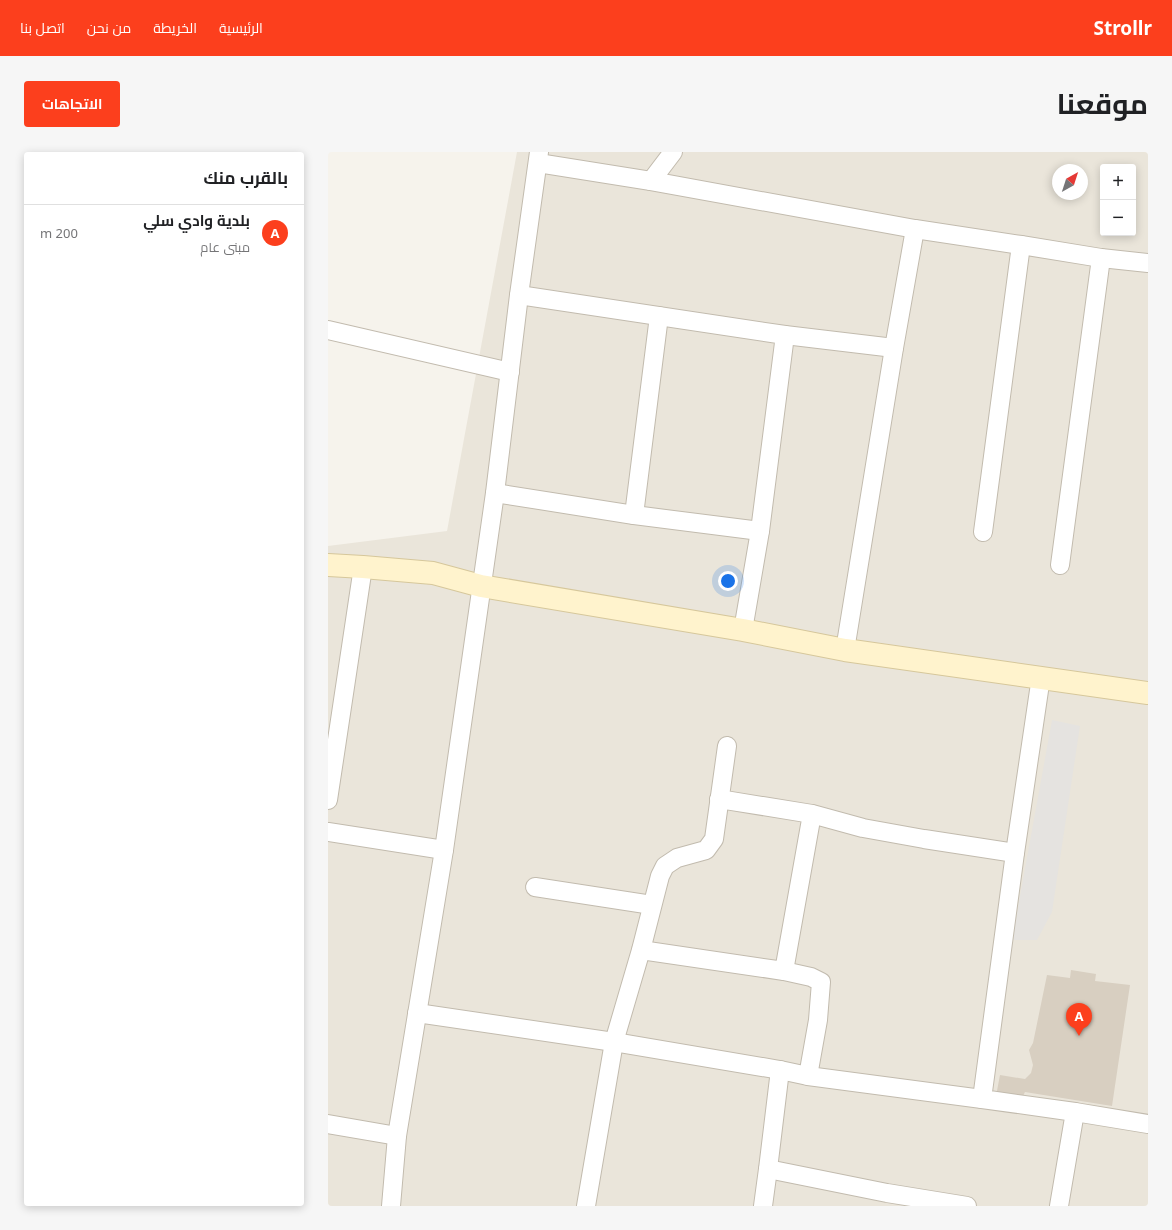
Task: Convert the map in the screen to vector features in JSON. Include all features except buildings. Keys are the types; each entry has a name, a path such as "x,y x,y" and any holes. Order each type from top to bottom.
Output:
{"main road":[{"path":"328,565 433,573 481,586 743,630 845,650 1148,693"}],"street":[{"path":"651,181 673,152"},
{"path":"391,1206 397,1136 444,850 495,493 519,295 539,157 651,181 915,229 1021,244 1101,258 1148,263"},
{"path":"845,650 915,229"},
{"path":"983,532 1021,244"},
{"path":"1060,565 1101,258"},
{"path":"519,295 785,335 894,348"},
{"path":"634,515 659,316"},
{"path":"328,330 510,372"},
{"path":"743,630 760,531 785,335"},
{"path":"495,493 634,515 760,531"},
{"path":"328,800 363,567"},
{"path":"982,1099 1015,853 1041,677"},
{"path":"586,1206 614,1042 641,950 660,876 665,866 677,858 706,850 714,839 727,746"},
{"path":"719,799 812,814 863,828 1015,853"},
{"path":"784,970 812,814"},
{"path":"328,832 444,850"},
{"path":"535,887 652,905"},
{"path":"641,950 784,970 811,977 821,982 818,1020 808,1076"},
{"path":"417,1013 614,1042 808,1076 1075,1112 1148,1124"},
{"path":"763,1206 780,1070"},
{"path":"1059,1206 1075,1112"},
{"path":"328,1124 397,1136"},
{"path":"768,1169 885,1200 967,1206"}],"shaded area":[{"path":"517,152 1148,152 1148,1206 328,1206 328,546 447,531"},
{"path":"1052,720 1080,726 1052,912 1037,940 1012,940"}],"place":[{"name":"بلدية وادي سلي","path":"1079,1036"}]}
